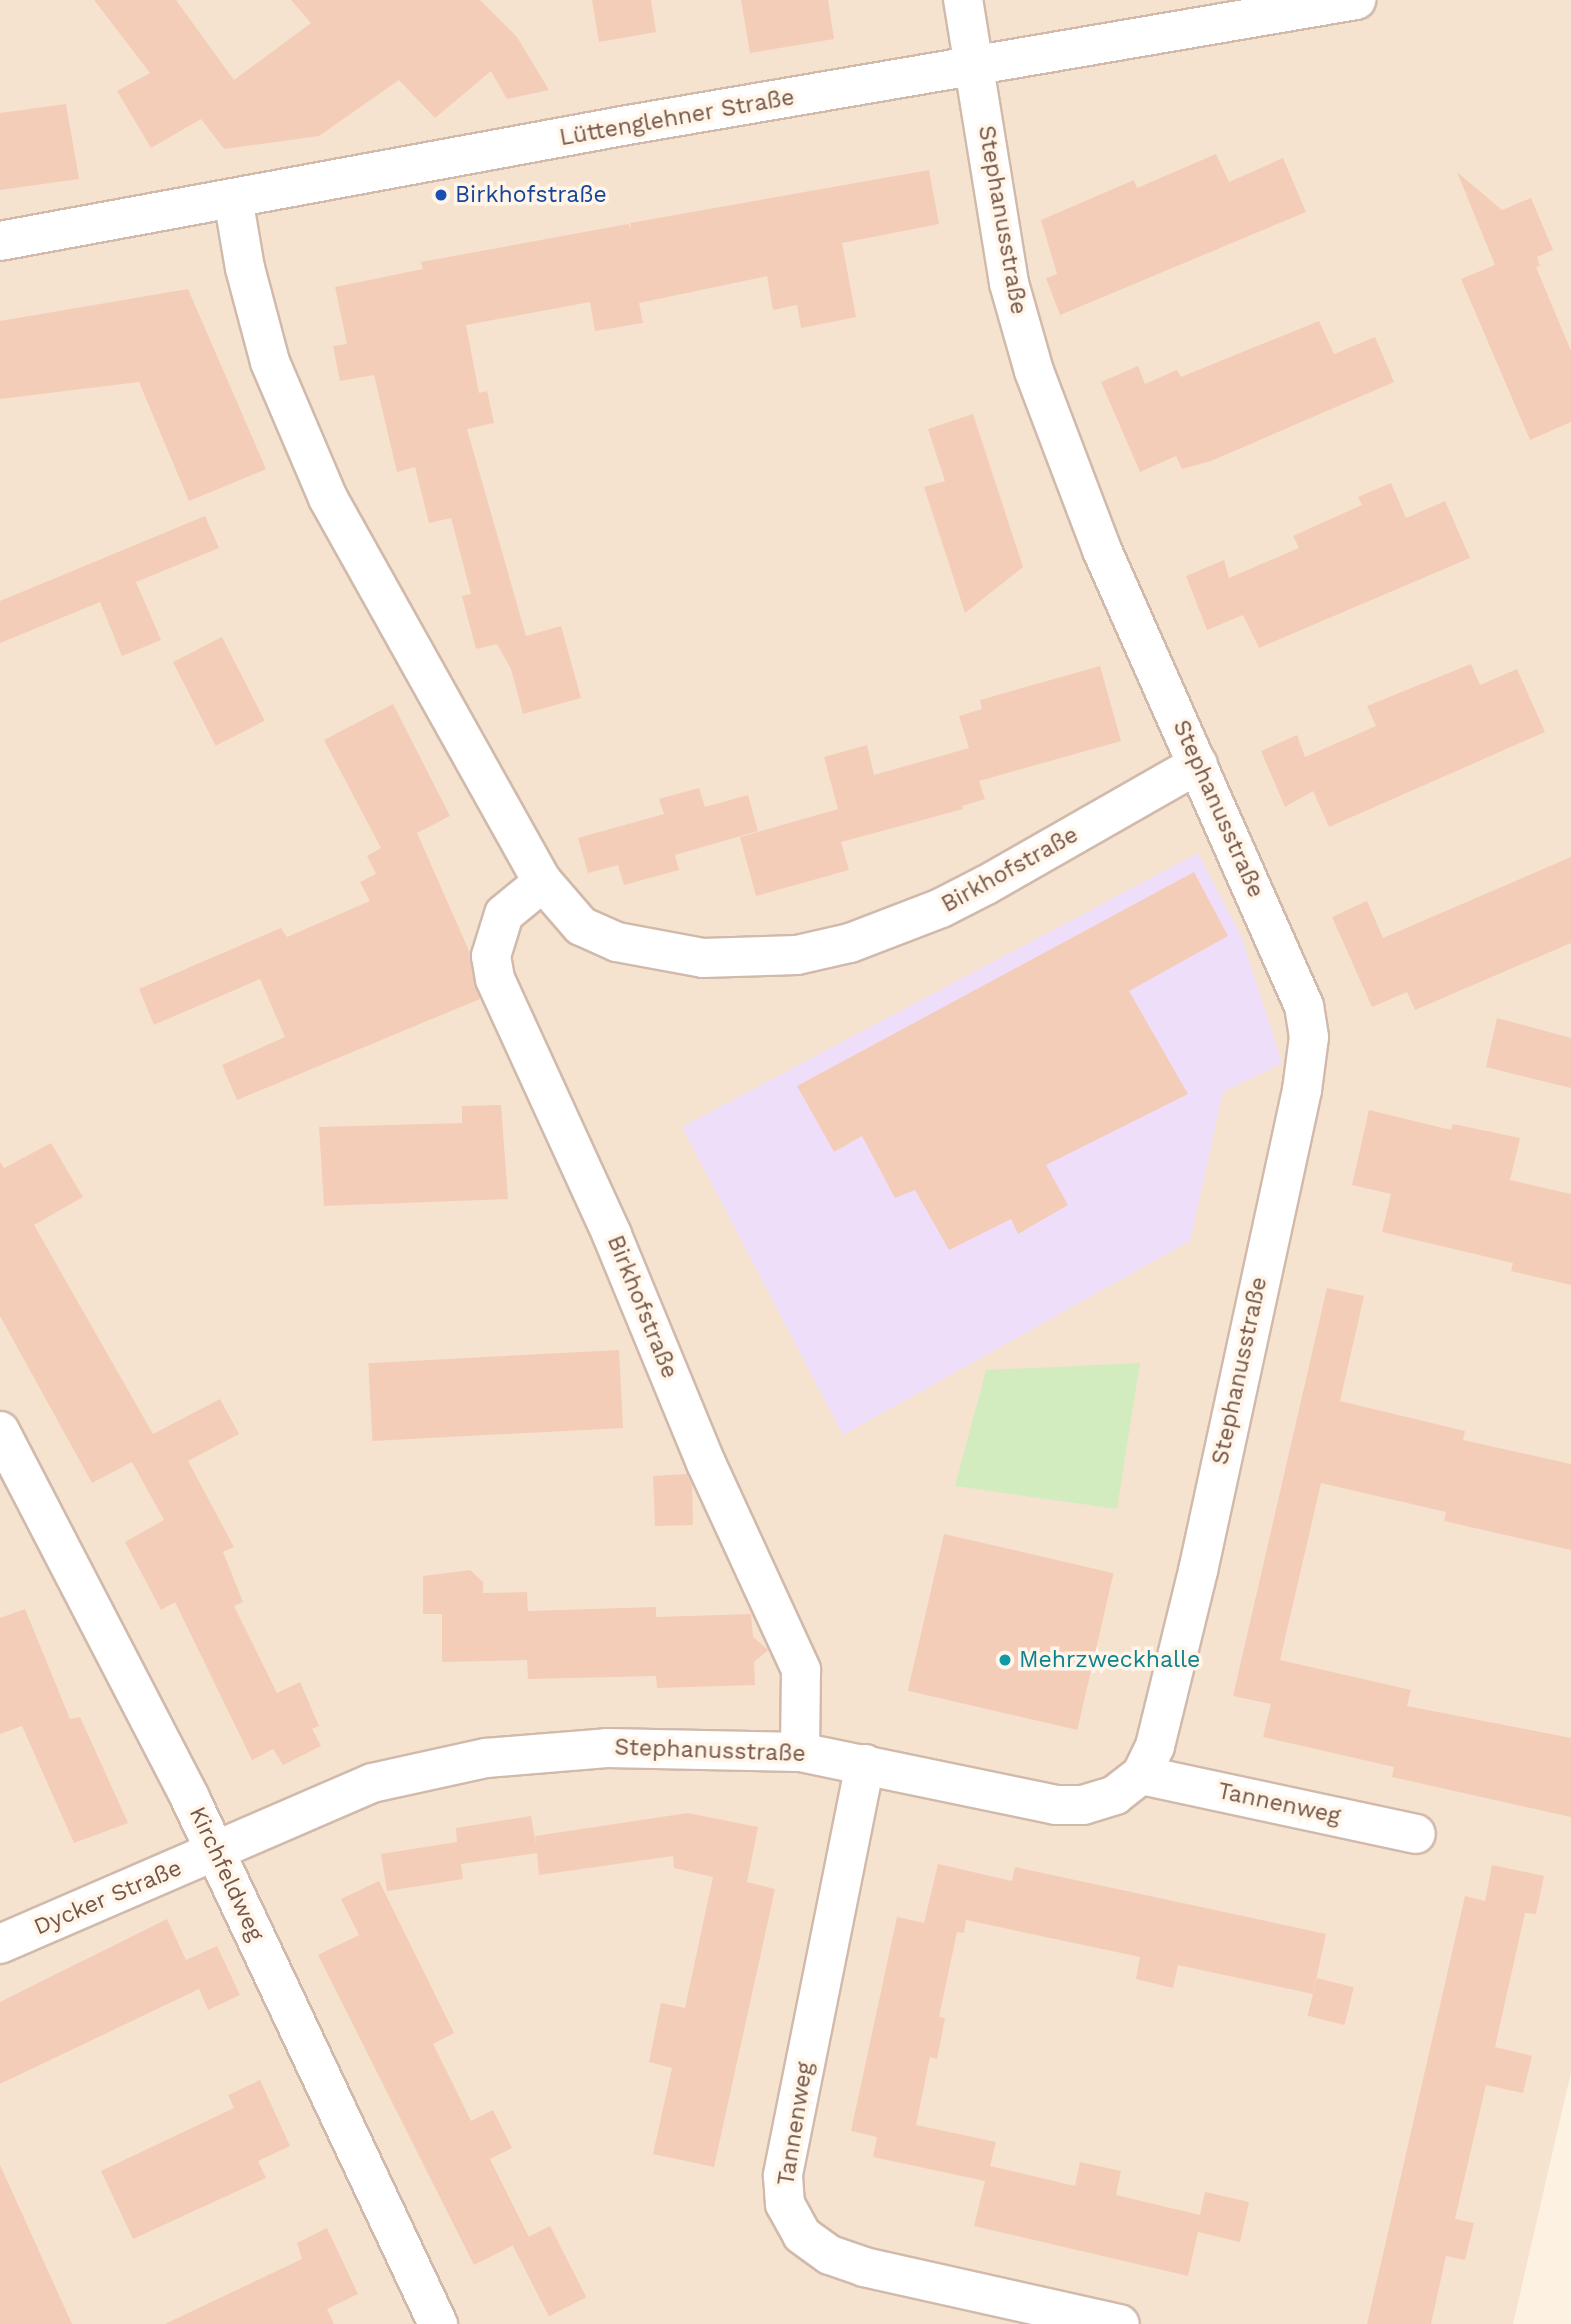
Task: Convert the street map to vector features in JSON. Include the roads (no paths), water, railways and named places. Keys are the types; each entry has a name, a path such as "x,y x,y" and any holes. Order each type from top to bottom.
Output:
{"street":[{"name":"Stephanusstraße","path":"216,1853 372,1783 474,1760 607,1748 800,1752 1055,1805 1083,1805 1115,1795 1141,1775 1155,1746 1198,1571 1302,1090 1309,1037 1304,1006 1097,538 1034,371 1009,283 963,0"},
{"name":"Lüttenglehner Straße","path":"0,240 1356,0"},
{"name":"Birkhofstraße","path":"233,198 245,268 270,362 328,498 543,882 581,926 617,942 703,958 797,955 850,943 941,908 1198,764"},
{"name":"Birkhofstraße","path":"543,882 504,914 491,956 495,979 612,1235 706,1463 801,1670 800,1752"},
{"name":"Kirchfeldweg","path":"0,1431 216,1853 438,2324"},
{"name":"Tannenweg","path":"866,1765 783,2176 785,2204 802,2235 831,2255 864,2267 1121,2324"},
{"name":"Tannenweg","path":"1141,1775 1416,1834"},
{"name":"Dycker Straße","path":"0,1944 216,1853"}],"place":[{"name":"Birkhofstraße","path":"441,195"},
{"name":"Mehrzweckhalle","path":"1005,1660"}]}
